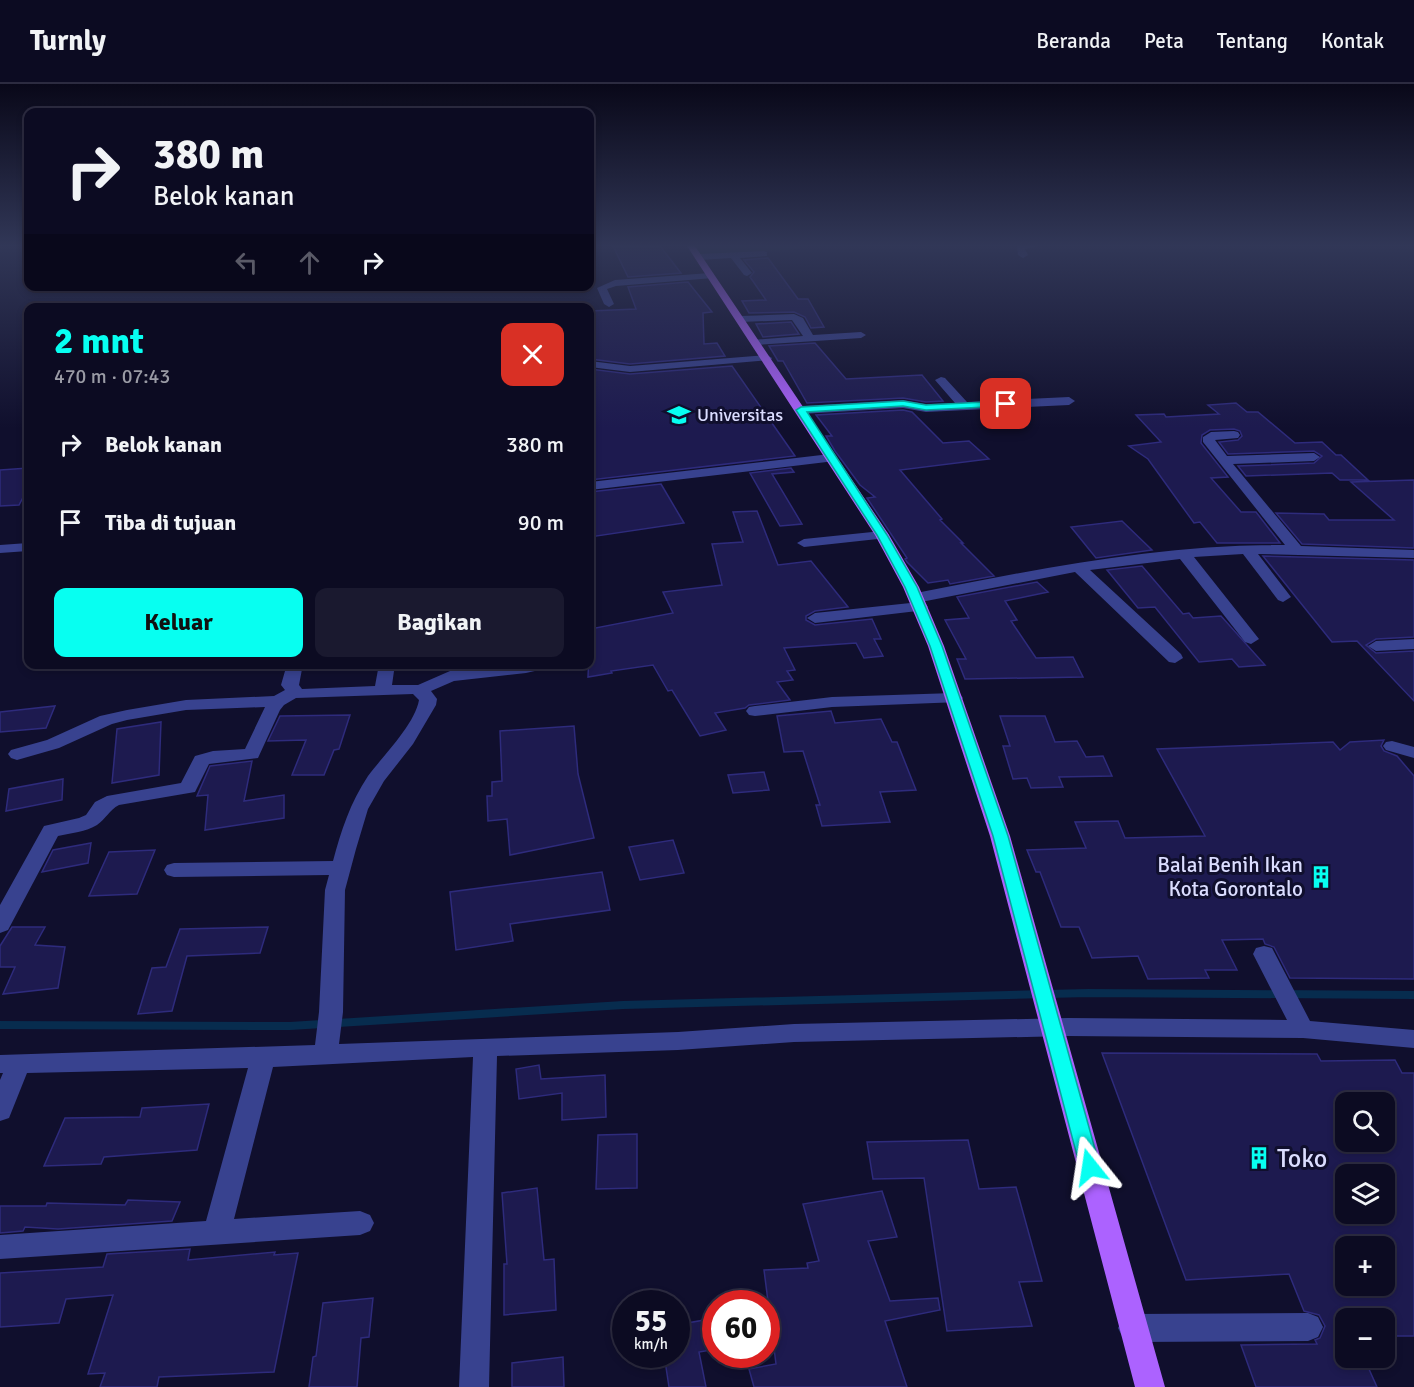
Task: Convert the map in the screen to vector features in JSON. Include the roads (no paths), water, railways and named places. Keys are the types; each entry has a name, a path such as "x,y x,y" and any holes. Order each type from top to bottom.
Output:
{"main road":[{"path":"732,307 768,358 830,458 882,535 918,602 954,698 1000,836 1150,1387"}],"street":[{"path":"741,319 794,317 799,320 810,338"},
{"path":"756,342 861,335"},
{"path":"594,364 630,369 768,358"},
{"path":"941,380 964,406"},
{"path":"801,410 903,404 926,408 1069,400"},
{"path":"1234,435 1209,437 1209,442 1226,460 1296,549"},
{"path":"1226,460 1314,457"},
{"path":"594,486 830,458"},
{"path":"804,543 882,535"},
{"path":"0,549 24,547"},
{"path":"815,618 918,602 1078,567 1184,554 1296,549 1414,554"},
{"path":"1247,550 1283,597"},
{"path":"1184,554 1251,639"},
{"path":"1078,567 1175,658"},
{"path":"1376,646 1414,644"},
{"path":"0,925 51,831 85,823 93,819 102,806 114,800 188,788 192,784 200,763 207,758 252,754 287,696 294,669"},
{"path":"383,690 386,669"},
{"path":"17,754 53,744 106,720 127,715 186,705 287,696 420,690 450,676 516,669"},
{"path":"329,1034 335,890 358,809 376,779 404,744 427,705 428,699 420,690"},
{"path":"755,711 832,702 954,698"},
{"path":"1392,746 1414,753"},
{"path":"174,870 341,868"},
{"path":"1264,954 1298,1019"},
{"path":"0,1111 10,1064 263,1058 329,1034 485,1049 1051,1021 1298,1019 1414,1039"},
{"path":"474,1387 485,1049"},
{"path":"216,1231 263,1058"},
{"path":"0,1247 360,1222"},
{"path":"1133,1328 1308,1327"}],"waterway":[{"path":"0,1025 290,1026 623,1005 1088,993 1414,995"}],"place":[{"name":"Universitas","path":"679,415"},
{"name":"Balai Benih Ikan Kota Gorontalo","path":"1321,877"},
{"name":"Toko","path":"1259,1158"}]}
